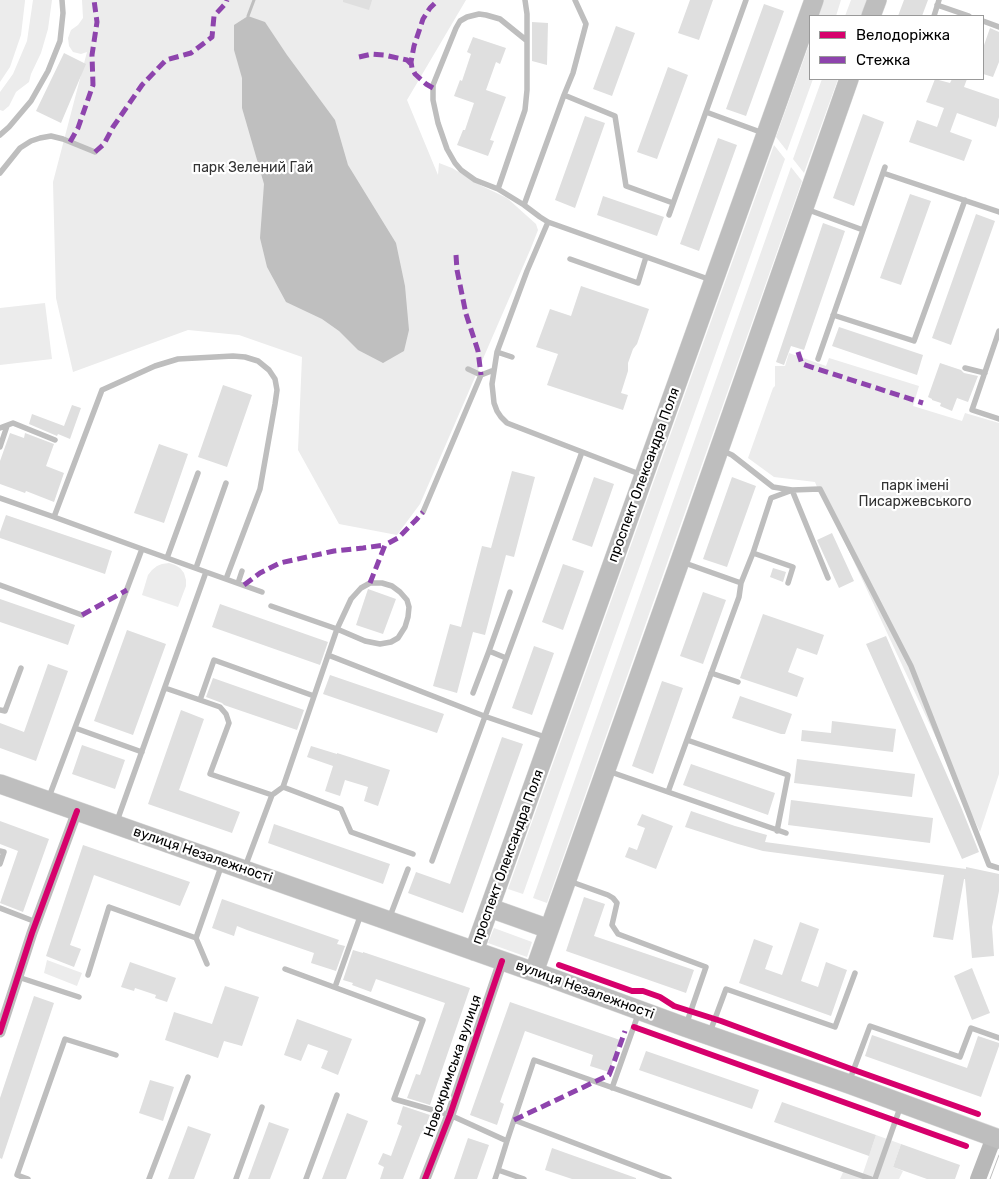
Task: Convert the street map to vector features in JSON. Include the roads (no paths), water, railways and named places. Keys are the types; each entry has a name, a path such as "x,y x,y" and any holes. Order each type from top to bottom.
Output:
{"main road":[{"name":"проспект Олександра Поля","path":"474,951 814,0"},
{"path":"871,15 877,0"},
{"path":"534,972 849,80"},
{"name":"вулиця Незалежності","path":"0,784 902,1103 997,1133"},
{"path":"490,908 549,929"},
{"path":"978,1179 997,1133"}],"street":[{"path":"0,1032 36,922 77,811"},
{"name":"Новокримська вулиця","path":"425,1179 450,1115 502,961"}],"lane":[{"path":"0,135 31,101 48,71 60,41 64,13 62,0"},
{"path":"498,189 525,110 527,90 526,0"},
{"path":"524,205 573,72 586,24 575,0"},
{"path":"669,215 746,0"},
{"path":"934,15 938,3 967,15"},
{"path":"526,40 500,18 486,15 479,14 467,17 456,28 434,85 433,100 438,123 447,149 455,164 475,180 498,189 548,222 713,281"},
{"path":"984,21 999,26"},
{"path":"564,96 615,116 626,186 673,203"},
{"path":"706,112 765,134"},
{"path":"0,174 20,148 40,138 51,136 63,139 95,152"},
{"path":"818,359 884,170 999,212"},
{"path":"833,316 914,341 965,200"},
{"path":"803,208 863,230"},
{"path":"548,222 497,352 492,394 494,403 501,417 507,422 644,475"},
{"path":"570,259 638,283 646,257"},
{"path":"999,331 972,410 999,419"},
{"path":"497,352 512,358"},
{"path":"54,517 102,390 155,366 178,360 233,356 258,361 276,379 275,404 260,489 226,579"},
{"path":"965,368 985,373"},
{"path":"468,370 481,375 494,370"},
{"path":"422,512 481,375"},
{"path":"0,428 13,423 55,440"},
{"path":"0,447 7,426"},
{"path":"719,450 732,454 773,487 792,490 820,489 911,666 989,865 999,868"},
{"path":"432,861 582,452"},
{"path":"167,558 198,473"},
{"path":"196,568 226,483"},
{"path":"668,792 738,597 741,583 771,498 792,490"},
{"path":"792,490 828,578"},
{"path":"0,498 262,592"},
{"path":"48,801 142,549"},
{"path":"752,553 793,567 788,583"},
{"path":"680,561 741,583"},
{"path":"238,583 242,571"},
{"path":"116,825 206,572"},
{"path":"244,869 272,795 284,787 328,655 337,630 351,599 361,588 370,583 382,583 392,586 403,596 409,606 405,627 398,638 391,642 380,644 365,641 337,630 270,606"},
{"path":"0,586 82,615"},
{"path":"473,693 510,592"},
{"path":"489,651 506,658"},
{"path":"328,655 484,716 550,739"},
{"path":"200,700 214,660 314,696"},
{"path":"0,710 5,711 21,668"},
{"path":"711,673 738,682"},
{"path":"165,688 220,708 226,714 229,723 210,774 272,795"},
{"path":"75,728 142,752"},
{"path":"687,740 788,775 777,831"},
{"path":"605,770 786,833"},
{"path":"284,787 340,809 351,832 413,854"},
{"path":"0,851 4,852 0,864"},
{"path":"207,964 196,938 223,862"},
{"path":"388,921 408,869"},
{"path":"566,880 613,898 617,903 612,925 618,934 706,966 685,1027"},
{"path":"88,975 109,907 196,938"},
{"path":"0,908 36,922"},
{"path":"335,987 362,912"},
{"path":"285,969 423,1020 394,1099 450,1115 507,1140"},
{"path":"710,1034 726,989 835,1027 855,973"},
{"path":"18,978 80,997"},
{"path":"612,1088 640,1010"},
{"path":"849,1084 870,1026 960,1057 971,1028 999,1038"},
{"path":"28,1179 17,1175 64,1039 116,1055"},
{"path":"495,1179 534,1060 871,1179"},
{"path":"150,1179 188,1077"},
{"path":"306,1179 337,1094"},
{"path":"875,1179 902,1103"},
{"path":"236,1179 262,1107"},
{"path":"514,1120 669,1179"},
{"path":"498,1170 524,1179"}],"waterway":[{"path":"248,16 254,0"}],"tram line":[{"path":"990,1179 999,1155"}],"park label":[{"name":"парк Зелений Гай","path":"253,168"},
{"name":"парк імені Писаржевського","path":"915,494"}]}
